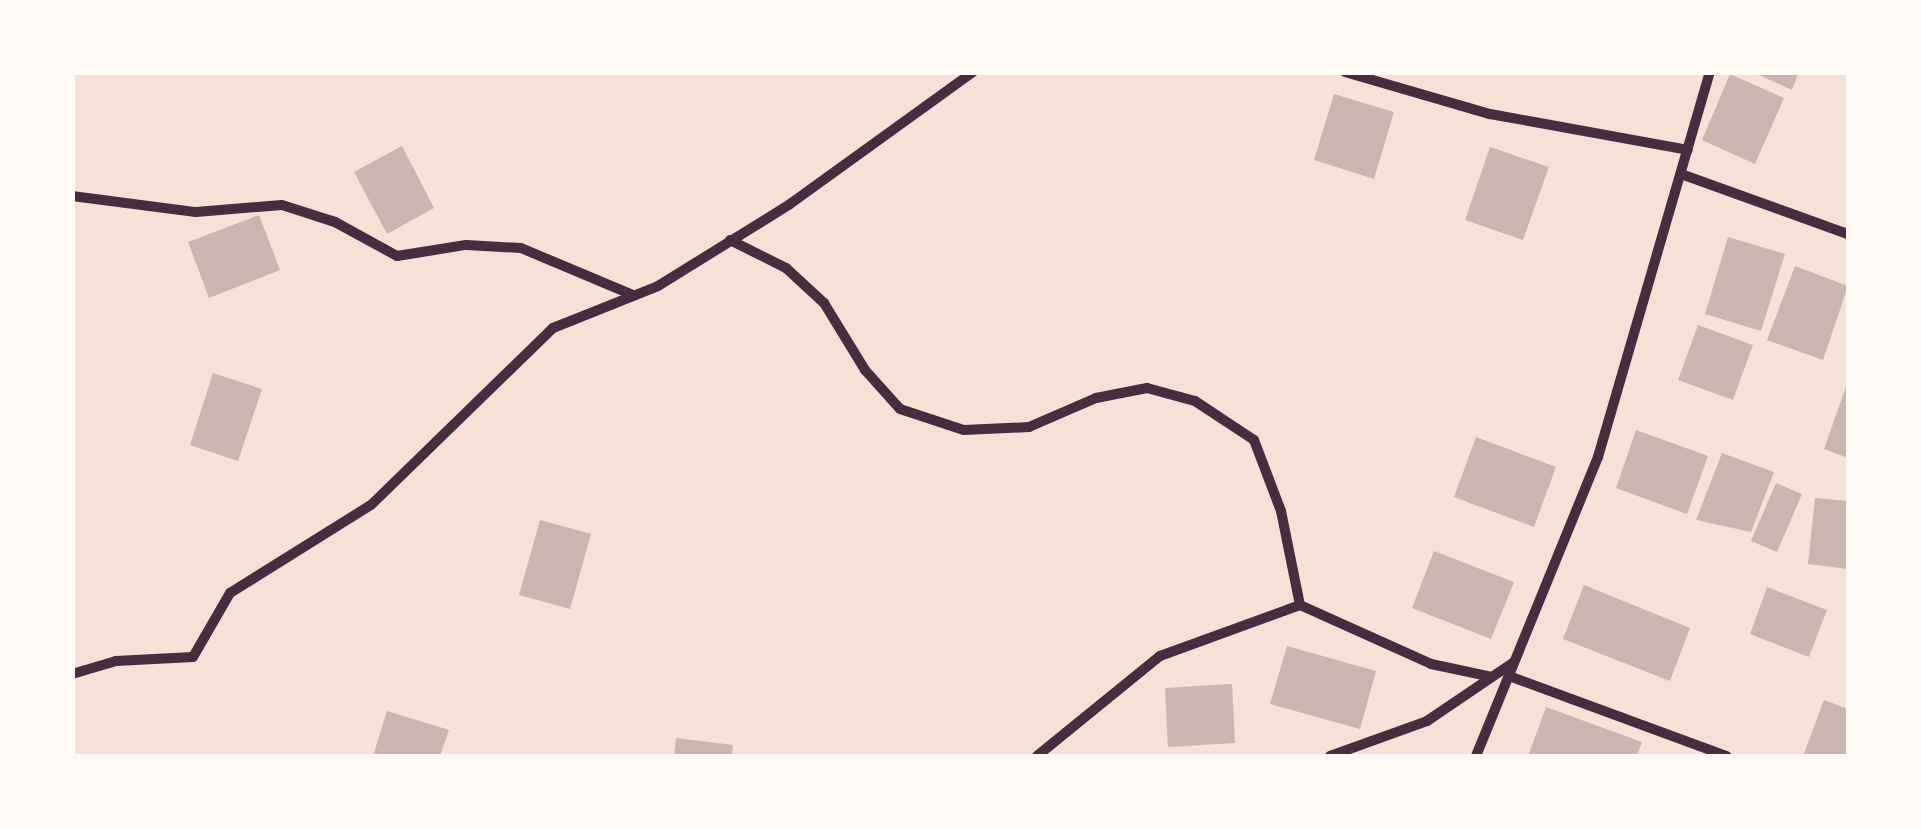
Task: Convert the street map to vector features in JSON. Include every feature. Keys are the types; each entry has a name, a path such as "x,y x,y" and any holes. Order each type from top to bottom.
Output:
{"street":[{"path":"72,674 116,662 192,657 230,593 371,505 553,328 634,295 730,240 972,72"},
{"path":"1345,72 1490,114 1688,150"},
{"path":"1476,756 1598,457 1710,72"},
{"path":"1681,174 1848,234"},
{"path":"72,196 196,212 282,205 335,222 396,256 466,245 520,248 634,295"},
{"path":"730,240 786,268 824,303 865,370 900,408 964,430 1029,427 1096,398 1146,388 1195,400 1254,440 1281,511 1300,605"},
{"path":"1037,756 1160,656 1300,605 1431,664 1492,677"},
{"path":"1330,756 1428,721 1515,661"},
{"path":"1509,676 1727,756"}],"building":[{"path":"1752,72 1799,72 1792,90"},
{"path":"1730,74 1784,98 1755,164 1702,140"},
{"path":"1334,94 1394,112 1374,179 1314,160"},
{"path":"402,146 434,208 387,234 354,172"},
{"path":"1490,147 1549,167 1523,240 1465,220"},
{"path":"259,215 280,270 209,298 188,242"},
{"path":"1728,237 1785,254 1761,331 1705,314"},
{"path":"1795,266 1848,286 1823,360 1767,340"},
{"path":"1698,325 1753,345 1733,400 1678,380"},
{"path":"213,373 262,389 238,461 190,445"},
{"path":"1848,381 1848,458 1824,449"},
{"path":"1636,430 1708,456 1687,514 1616,488"},
{"path":"1476,437 1556,467 1534,527 1454,497"},
{"path":"1722,453 1774,472 1751,532 1696,520"},
{"path":"1776,483 1802,494 1777,552 1751,541"},
{"path":"1815,498 1848,501 1848,569 1808,564"},
{"path":"540,520 591,534 570,609 519,595"},
{"path":"1434,551 1514,582 1491,639 1412,608"},
{"path":"1584,585 1690,628 1670,681 1563,639"},
{"path":"1767,587 1827,610 1809,657 1750,634"},
{"path":"1287,646 1376,671 1360,729 1270,704"},
{"path":"1232,684 1235,743 1168,747 1165,688"},
{"path":"1824,700 1848,709 1848,756 1803,756"},
{"path":"1546,707 1642,742 1637,756 1528,756"},
{"path":"387,711 449,730 440,756 373,756"},
{"path":"676,738 733,745 732,756 674,756"}]}
